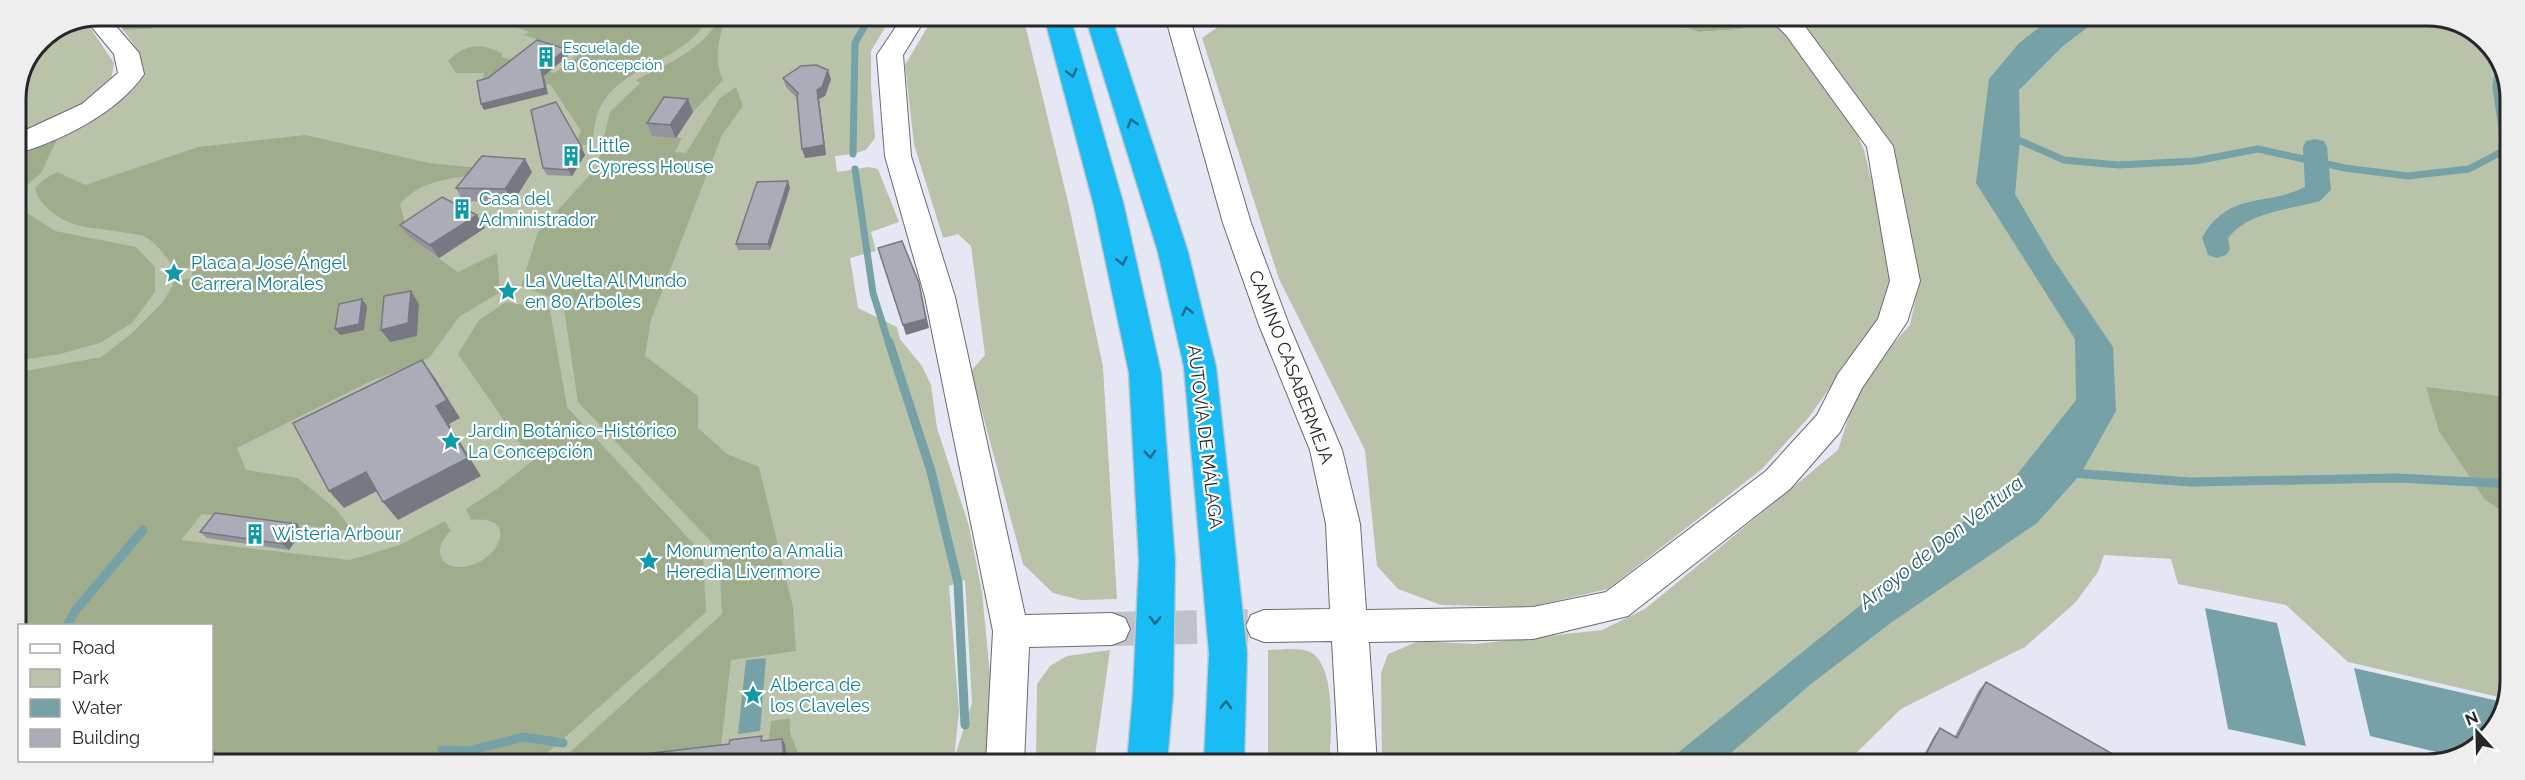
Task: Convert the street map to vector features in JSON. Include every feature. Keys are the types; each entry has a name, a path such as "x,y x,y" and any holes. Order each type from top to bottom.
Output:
{"highway":[{"path":"1059,25 1109,206 1145,373 1157,561 1153,694 1147,754"},
{"name":"AUTOVÍA DE MÁLAGA","path":"1101,25 1173,252 1200,367 1228,653 1224,754"}],"street":[{"path":"26,140 83,116 112,95 131,74 126,53 102,25"},
{"path":"909,25 890,55 898,156 940,297 1011,631 1005,754"},
{"name":"CAMINO CASABERMEJA","path":"1180,25 1237,223 1274,325 1326,450 1343,524 1357,754"},
{"path":"1264,626 1380,627 1533,623 1615,604 1779,480 1829,423 1849,382 1892,322 1905,281 1880,146 1789,25"},
{"path":"1011,631 1112,628"}],"green space":[{"name":"Jardín Botánico-Histórico La Concepción","path":"151,25 887,25 871,51 875,138 866,150 835,156 837,172 869,167 878,169 899,222 871,232 876,251 850,258 858,308 897,327 900,339 922,366 931,385 937,428 969,526 982,592 993,705 989,754 956,754 972,703 965,580 949,586 959,712 955,754 213,754 213,624 26,624 26,172 47,161 59,136 101,116 128,92 143,66 137,49 123,30 153,29"},
{"path":"929,25 1025,25 1069,206 1103,367 1117,599 1081,600 1053,593 1023,564 971,371 985,355 971,246 958,234 943,238 914,144 905,65"},
{"path":"1221,25 1677,25 1699,32 1741,29 1754,25 1777,25 1809,62 1851,120 1864,150 1891,261 1892,285 1880,317 1809,417 1762,469 1608,589 1529,607 1441,605 1398,589 1377,566 1365,450 1279,279 1202,38"},
{"path":"1797,25 2427,25 2454,31 2478,47 2490,62 2499,94 2500,396 2427,388 2485,500 2500,510 2500,682 2498,697 2348,662 2286,605 2178,584 2171,559 2104,555 2098,572 2075,603 2025,647 1901,709 1855,754 1382,754 1381,673 1388,654 1419,641 1475,644 1602,630 1645,609 1838,450 1857,391 1882,356 1910,325 1919,282 1892,143 1864,112"},
{"path":"89,26 114,63 111,81 98,97 26,133 27,84 38,58 58,38 84,27"},
{"path":"1110,650 1095,754 1036,754 1037,684 1050,666 1067,656"},
{"path":"1268,650 1305,650 1319,659 1325,671 1330,703 1330,754 1268,754"}],"shaded area":[{"path":"120,25 151,25 153,29 123,30"},
{"path":"523,25 703,25 687,43 626,79 613,90 598,113 592,145 574,145 581,131 550,84 509,95 481,87 484,73 456,73 448,61 467,48 480,46 502,53 502,57 555,73 580,53 524,35 529,32 518,28"},
{"path":"716,25 723,25 718,56 718,65 723,80 693,112 653,135 682,138 675,152 686,153 720,98 736,87 743,106 722,135 651,320 645,356 698,396 698,428 727,454 759,467 793,607 796,651 731,660 721,746 681,754 568,754 722,614 719,550 578,402 563,302 521,286 538,232 597,167 610,112 640,83 636,80 695,47"},
{"path":"1677,25 1754,25 1741,29 1699,32"},
{"path":"305,135 429,163 490,169 486,173 429,184 409,195 400,204 409,237 458,272 497,253 500,292 459,317 429,358 367,383 237,448 246,470 298,478 338,511 352,531 202,514 181,540 350,560 400,545 445,521 451,531 442,543 440,555 446,564 461,567 485,558 494,550 499,541 500,532 496,525 487,520 471,520 466,509 497,489 532,461 458,354 479,320 506,302 550,310 567,407 703,554 706,612 546,754 213,754 213,624 26,624 26,371 101,357 131,334 163,302 175,281 193,278 191,268 174,268 157,247 143,236 81,226 54,214 45,206 35,188 57,172 85,185 198,147"},
{"path":"59,136 41,173 26,186 26,148"},
{"path":"26,212 55,231 136,247 155,267 155,292 132,323 100,343 60,354 26,359"},
{"path":"2426,387 2500,396 2500,510 2485,500 2439,431"},
{"path":"790,718 790,733 798,754 767,754 771,721"}],"water":[{"name":"Arroyo de Don Ventura","path":"2043,25 2091,25 2063,46 2019,90 2020,140 2015,194 2052,257 2113,347 2116,411 2080,475 2037,523 1892,622 1811,684 1730,754 1676,754 2008,486 2076,400 2075,339 1976,183 1989,79 2019,43"},
{"path":"2205,608 2277,623 2306,746 2228,729"},
{"name":"Alberca de los Claveles","path":"766,658 760,731 738,734 746,660"},
{"path":"2354,668 2497,701 2487,722 2478,733 2450,751 2441,753 2370,736"}],"building":[{"path":"537,40 566,49 541,69 545,88 481,104 477,81 488,78"},
{"path":"816,65 828,70 822,87 817,90 824,145 802,149 798,93 783,78 801,66"},
{"path":"664,97 688,99 670,125 647,123"},
{"path":"556,102 582,148 568,170 543,168 531,110"},
{"path":"482,156 525,159 505,189 456,188"},
{"path":"788,181 768,244 736,244 757,182"},
{"path":"442,197 477,215 430,245 400,225"},
{"path":"902,241 919,283 926,319 903,325 878,248"},
{"path":"411,291 408,323 381,330 384,296"},
{"path":"362,299 359,324 335,329 339,304"},
{"path":"422,360 447,400 436,406 468,458 383,502 366,472 329,491 293,423"},
{"name":"Wisteria Arbour","path":"215,513 297,524 283,544 200,532"},
{"path":"1986,682 2113,754 1926,754 1940,728 1957,738"},
{"path":"762,736 761,741 782,739 784,754 644,754 729,744 730,740"}],"waterway":[{"path":"853,154 855,43 865,25"},
{"path":"2497,80 2499,108"},
{"path":"2009,136 2064,160 2118,165 2195,161 2258,149 2345,168 2408,176 2469,169 2499,153"},
{"path":"2217,249 2215,237 2225,224 2242,212 2311,195 2318,190 2315,147"},
{"path":"855,169 873,293 889,344"},
{"path":"889,342 931,471 958,583 965,725"},
{"path":"2072,473 2190,482 2396,478 2500,484"},
{"path":"68,624 75,611 143,530"},
{"path":"442,750 469,751 523,737 563,743"}],"tunnel":[{"path":"1112,629 1248,626"}],"place":[{"name":"Escuela de la Concepción","path":"546,57"},
{"name":"Little Cypress House","path":"571,156"},
{"name":"Casa del Administrador","path":"462,209"},
{"name":"Placa a José Ángel Carrera Morales","path":"174,273"},
{"name":"La Vuelta Al Mundo en 80 Arboles","path":"508,291"},
{"name":"Jardín Botánico-Histórico La Concepción","path":"451,441"},
{"name":"Wisteria Arbour","path":"255,534"},
{"name":"Monumento a Amalia Heredia Livermore","path":"649,561"},
{"name":"Alberca de los Claveles","path":"753,695"}]}
